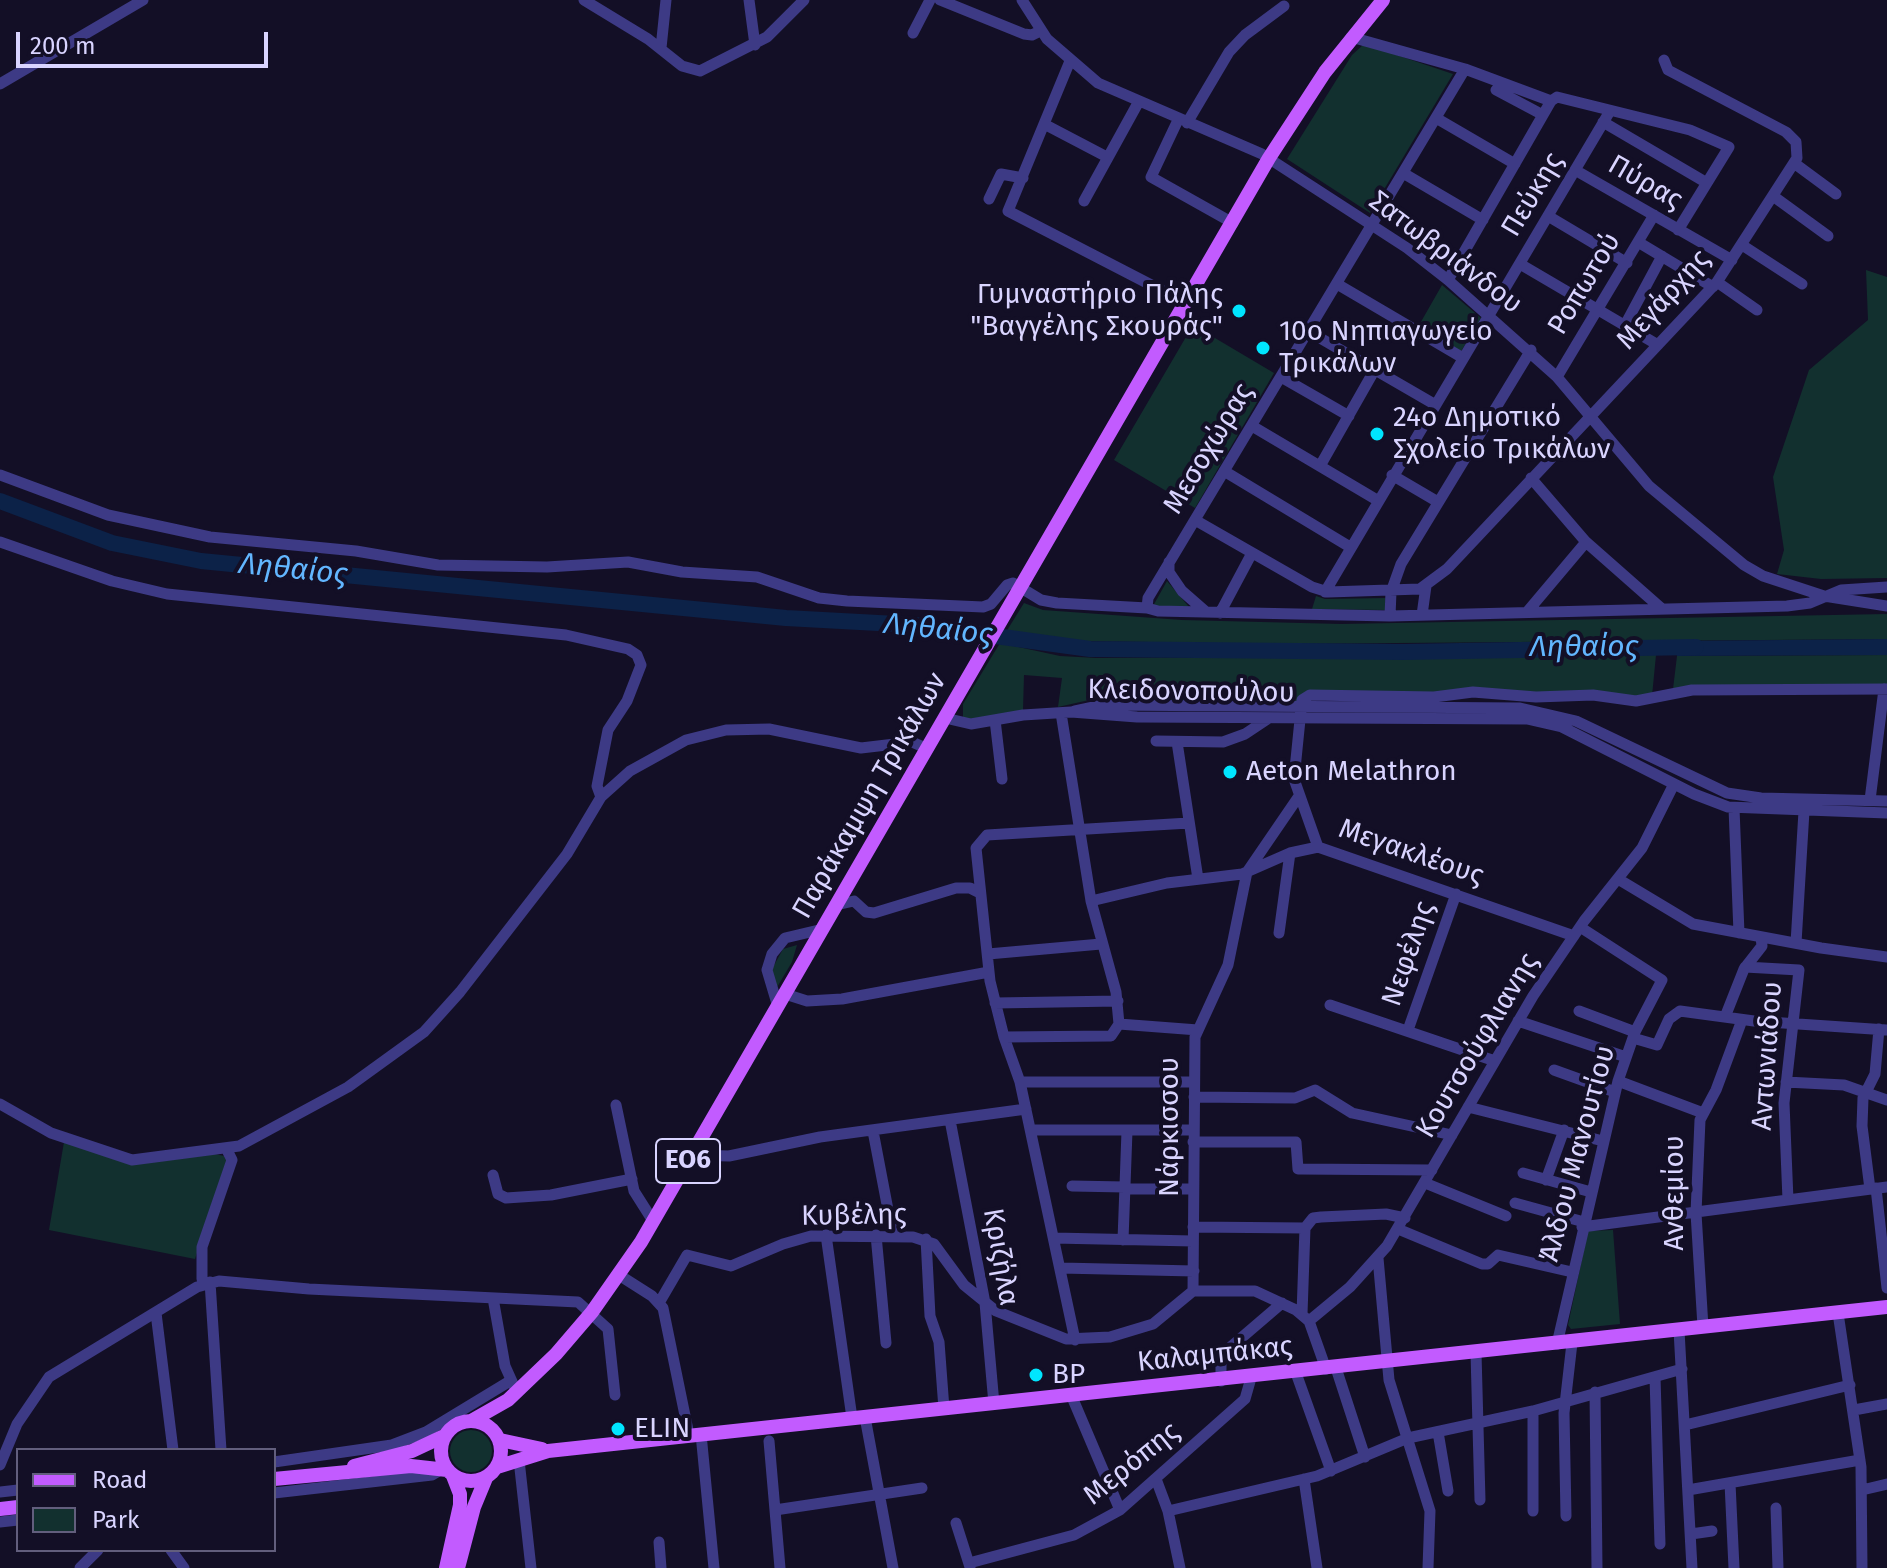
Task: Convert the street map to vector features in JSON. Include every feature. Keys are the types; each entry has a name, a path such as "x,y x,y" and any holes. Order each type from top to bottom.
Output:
{"main road":[{"name":"Παράκαμψη Τρικάλων","path":"471,1421 512,1390 589,1316 619,1275 928,749 1269,158 1351,37 1383,0"},
{"name":"Καλαμπάκας","path":"492,1472 548,1451 1251,1378 1887,1307"},
{"name":"Παράκαμψη Τρικάλων","path":"498,1437 497,1423 512,1390"},
{"name":"ΕΟ6","path":"328,1473 444,1436 455,1425 471,1421"},
{"path":"471,1421 487,1425 498,1437"},
{"path":"444,1436 440,1454 460,1494 446,1568"},
{"name":"Καλαμπάκας","path":"498,1437 548,1451"},
{"name":"ΕΟ6","path":"276,1479 424,1466 470,1482 492,1472 501,1452 498,1437"},
{"path":"458,1568 474,1507 492,1472"}],"street":[{"path":"0,84 143,0"},
{"path":"584,0 661,48 682,66 700,71 755,45 779,28 804,0"},
{"path":"661,48 666,0"},
{"path":"749,0 755,45"},
{"path":"913,33 930,0"},
{"path":"940,0 1024,34 1032,35 1040,31"},
{"name":"Σατωβριάνδου","path":"1022,0 1040,31 1098,83 1269,158 1372,225 1448,280 1531,350 1639,477 1737,560 1763,576 1824,596 1887,606"},
{"path":"1233,223 1151,177 1182,122 1229,52 1245,35 1284,6"},
{"path":"1351,37 1465,69 1551,101"},
{"path":"1664,60 1668,70 1786,132 1796,142 1794,163 1836,194"},
{"path":"1070,61 1008,211 1186,303"},
{"name":"Μεσοχώρας","path":"1147,608 1147,600 1169,562 1465,69"},
{"path":"1496,90 1543,115"},
{"path":"1448,280 1551,101 1557,97 1702,133 1729,147 1678,230"},
{"path":"1084,201 1138,103"},
{"name":"Πεύκης","path":"1325,592 1610,111"},
{"path":"1436,118 1515,164"},
{"path":"1603,122 1707,183"},
{"path":"1044,124 1107,157"},
{"name":"Μεγάρχης","path":"1426,586 1715,284 1794,163"},
{"name":"Πύρας","path":"1575,170 1732,260"},
{"path":"1403,173 1483,220"},
{"path":"989,199 1000,175 1023,178"},
{"path":"1773,196 1828,236"},
{"name":"Ροπωτού","path":"1557,377 1654,215"},
{"path":"1548,216 1627,263"},
{"path":"1638,242 1757,310"},
{"path":"1742,245 1802,284"},
{"path":"1625,325 1662,256"},
{"path":"1520,264 1658,345"},
{"path":"1337,284 1463,358"},
{"path":"1308,331 1434,404"},
{"path":"1390,616 1391,592 1401,564 1531,350"},
{"path":"1320,466 1374,371"},
{"path":"1281,377 1349,416"},
{"path":"1252,426 1377,500"},
{"path":"1224,471 1350,547"},
{"path":"0,475 95,511 174,531 356,551 429,564 547,567 628,562 682,572 757,577 828,599 971,607 991,604 1009,583 1018,592 1057,603 1158,611 1390,616 1787,606 1841,590 1887,587"},
{"path":"1392,475 1438,502"},
{"path":"1531,478 1586,542 1662,609"},
{"path":"1195,520 1325,592 1391,592 1426,586 1422,615"},
{"path":"0,542 112,581 167,594 566,635 628,649 637,655 641,665 627,701 608,730 597,786 601,797"},
{"path":"1527,612 1586,542"},
{"path":"1213,613 1252,553"},
{"path":"1169,562 1169,572 1182,591 1213,613"},
{"path":"1436,701 1461,691 1536,697 1593,695 1636,701 1692,690 1886,689 1882,740 1870,800"},
{"name":"Κλειδονοπούλου","path":"1300,713 1436,701 1520,708 1560,716 1700,783 1735,795 1887,801"},
{"path":"1156,741 1235,739 1270,712"},
{"name":"Κλειδονοπούλου","path":"945,718 965,724 1066,713 1105,717 1270,712 1527,719 1562,727 1674,784 1734,808 1887,813"},
{"path":"1004,1037 1111,1036 1119,1024 1118,1001 1101,944 1078,831 1066,713"},
{"path":"1300,713 1294,779 1318,847"},
{"path":"995,720 1002,779"},
{"path":"0,1104 51,1133 124,1158 146,1160 239,1146 348,1087 424,1032 467,983 567,854 601,797 630,771 698,736 726,730 769,729 861,748 912,742 928,749"},
{"path":"1177,742 1198,879"},
{"name":"Κουτσούφλιανης","path":"1306,1318 1343,1294 1378,1258 1398,1229 1518,1021 1577,931 1648,838 1674,784"},
{"name":"Νάρκισσου","path":"1193,1291 1194,1082 1198,1030 1228,965 1247,872 1299,796"},
{"path":"1734,808 1739,933"},
{"path":"1796,943 1804,811"},
{"path":"1075,1340 1020,1082 995,1003 976,848 981,838 1189,823"},
{"name":"Μεγακλέους","path":"1091,901 1247,872 1290,853 1318,847 1577,931 1662,980"},
{"path":"1279,933 1290,853"},
{"path":"1618,879 1689,922 1887,957"},
{"path":"836,905 854,901 866,912 874,913 956,888 970,888 980,893"},
{"name":"Νεφέλης","path":"1408,1030 1456,894"},
{"path":"823,929 785,938 772,954 767,970 781,1000 842,999 989,972"},
{"name":"Αντωνιάδου","path":"1725,1017 1745,967 1762,946 1761,937"},
{"path":"988,954 1101,944"},
{"name":"Αντωνιάδου","path":"1745,967 1799,970 1786,1082 1788,1200"},
{"name":"Άλδου Μανουτίου","path":"1566,1516 1564,1344 1572,1272 1617,1086 1634,1035 1662,980"},
{"path":"995,1003 1118,1001"},
{"path":"1330,1005 1495,1061"},
{"path":"1579,1011 1657,1045 1669,1019 1680,1011 1742,1020 1883,1029 1875,1074 1865,1092 1862,1126 1878,1188 1887,1288"},
{"name":"Ανθεμίου","path":"1703,1327 1696,1213 1700,1120 1716,1090 1742,1020"},
{"path":"1518,1021 1626,1057"},
{"path":"1119,1024 1198,1030"},
{"path":"1554,1070 1703,1113"},
{"path":"1020,1082 1194,1082"},
{"path":"1786,1082 1839,1084 1887,1100"},
{"path":"1194,1097 1295,1098 1315,1090 1352,1113 1452,1135"},
{"path":"616,1105 639,1203 653,1221"},
{"path":"1468,1107 1603,1141"},
{"path":"691,1155 729,1156 820,1137 1026,1109"},
{"name":"Κριζήλα","path":"950,1120 985,1303 994,1404"},
{"path":"1031,1130 1127,1131 1296,1142 1298,1169 1432,1170"},
{"path":"1546,1180 1564,1130"},
{"path":"873,1131 893,1236"},
{"path":"1123,1240 1127,1131"},
{"path":"221,1448 202,1247 239,1146"},
{"path":"226,1148 232,1160"},
{"path":"1523,1173 1591,1192"},
{"path":"493,1175 498,1194 506,1198 551,1195 632,1179"},
{"path":"1425,1183 1506,1216"},
{"path":"1072,1186 1193,1189"},
{"path":"1515,1203 1583,1225 1878,1188"},
{"path":"1365,1457 1331,1369 1306,1318 1305,1228 1315,1217 1386,1214 1405,1218"},
{"path":"1193,1227 1305,1228"},
{"path":"1398,1229 1484,1264 1498,1255 1572,1272"},
{"path":"826,1235 858,1418 893,1568"},
{"name":"Κυβέλης","path":"659,1303 687,1255 731,1266 790,1241 826,1235 926,1239 939,1249 959,1279 985,1303 1021,1324 1075,1340 1119,1335 1157,1322 1193,1291"},
{"path":"876,1235 886,1343"},
{"path":"1054,1238 1193,1241"},
{"path":"926,1239 930,1316 939,1342 944,1409"},
{"path":"1378,1258 1387,1363 1430,1511 1428,1568"},
{"path":"1061,1268 1194,1271"},
{"path":"619,1275 659,1303 695,1435 714,1568"},
{"path":"0,1465 11,1435 49,1377 206,1281 565,1302 610,1333 615,1395"},
{"path":"1193,1291 1251,1290 1282,1303 1306,1318"},
{"path":"276,1462 394,1451 512,1390 493,1298"},
{"path":"1221,1381 1221,1358 1226,1351 1282,1303"},
{"path":"156,1313 173,1448"},
{"path":"1838,1313 1860,1460 1862,1568"},
{"path":"1679,1330 1692,1568"},
{"path":"1476,1353 1480,1500"},
{"path":"1168,1511 1331,1471 1408,1438 1533,1411 1682,1369"},
{"path":"1296,1373 1331,1471"},
{"path":"1655,1377 1660,1544"},
{"name":"Μερόπης","path":"970,1565 1074,1535 1120,1510 1245,1399 1251,1378"},
{"path":"1685,1425 1850,1385"},
{"path":"1595,1392 1597,1568"},
{"path":"1072,1397 1120,1510"},
{"path":"1854,1410 1887,1404"},
{"path":"1533,1411 1533,1511"},
{"path":"1438,1432 1448,1491"},
{"path":"769,1441 780,1568"},
{"path":"519,1460 531,1568"},
{"path":"1688,1490 1860,1460"},
{"path":"276,1493 447,1472"},
{"path":"1156,1479 1168,1511 1180,1568"},
{"path":"1304,1479 1317,1568"},
{"path":"1730,1483 1734,1568"},
{"path":"1862,1490 1887,1484"},
{"path":"775,1510 922,1488"},
{"path":"1776,1508 1778,1568"},
{"path":"956,1523 970,1565"},
{"path":"1691,1534 1712,1531"},
{"path":"659,1542 661,1568"},
{"path":"80,1568 96,1552"}],"green space":[{"path":"1364,44 1453,74 1370,213 1287,159 1352,55"},
{"path":"1866,270 1887,277 1887,578 1821,579 1777,574 1784,550 1773,477 1809,370 1868,320"},
{"path":"1442,285 1481,318 1460,353 1418,327"},
{"path":"1193,325 1274,373 1195,508 1114,460"},
{"path":"1167,581 1189,607 1153,606"},
{"path":"1316,596 1325,599 1386,598 1385,610 1312,609"},
{"path":"1024,603 1043,610 1182,620 1341,624 1887,614 1887,639 1276,644 1084,641 1006,632"},
{"path":"1000,643 1060,656 1097,658 1656,655 1652,696 1638,699 1307,691 1296,701 1106,701 1125,692 1058,707 1062,678 1024,675 1023,710 974,720 963,718 963,704"},
{"path":"1887,655 1887,686 1673,689 1677,656"},
{"path":"797,945 792,962 776,989 772,969 783,949"},
{"path":"64,1142 139,1164 215,1154 224,1156 227,1162 195,1259 49,1230"},
{"path":"1613,1230 1620,1324 1571,1329 1568,1325 1588,1231"},
{"path":"471,1430 486,1436 492,1451 486,1466 471,1472 456,1466 450,1451 456,1436"}],"water":[{"name":"Ληθαίος","path":"1887,639 1887,655 1677,656 1678,641"}],"waterway":[{"name":"Ληθαίος","path":"0,501 112,543 201,561 786,618 915,625 1090,649 1403,652 1696,647"}],"place":[{"name":"Γυμναστήριο Πάλης \"Βαγγέλης Σκουράς\"","path":"1239,311"},
{"name":"10ο Νηπιαγωγείο Τρικάλων","path":"1263,348"},
{"name":"24ο Δημοτικό Σχολείο Τρικάλων","path":"1377,434"},
{"name":"Aeton Melathron","path":"1230,772"},
{"name":"BP","path":"1036,1375"},
{"name":"ELIN","path":"618,1429"}]}
